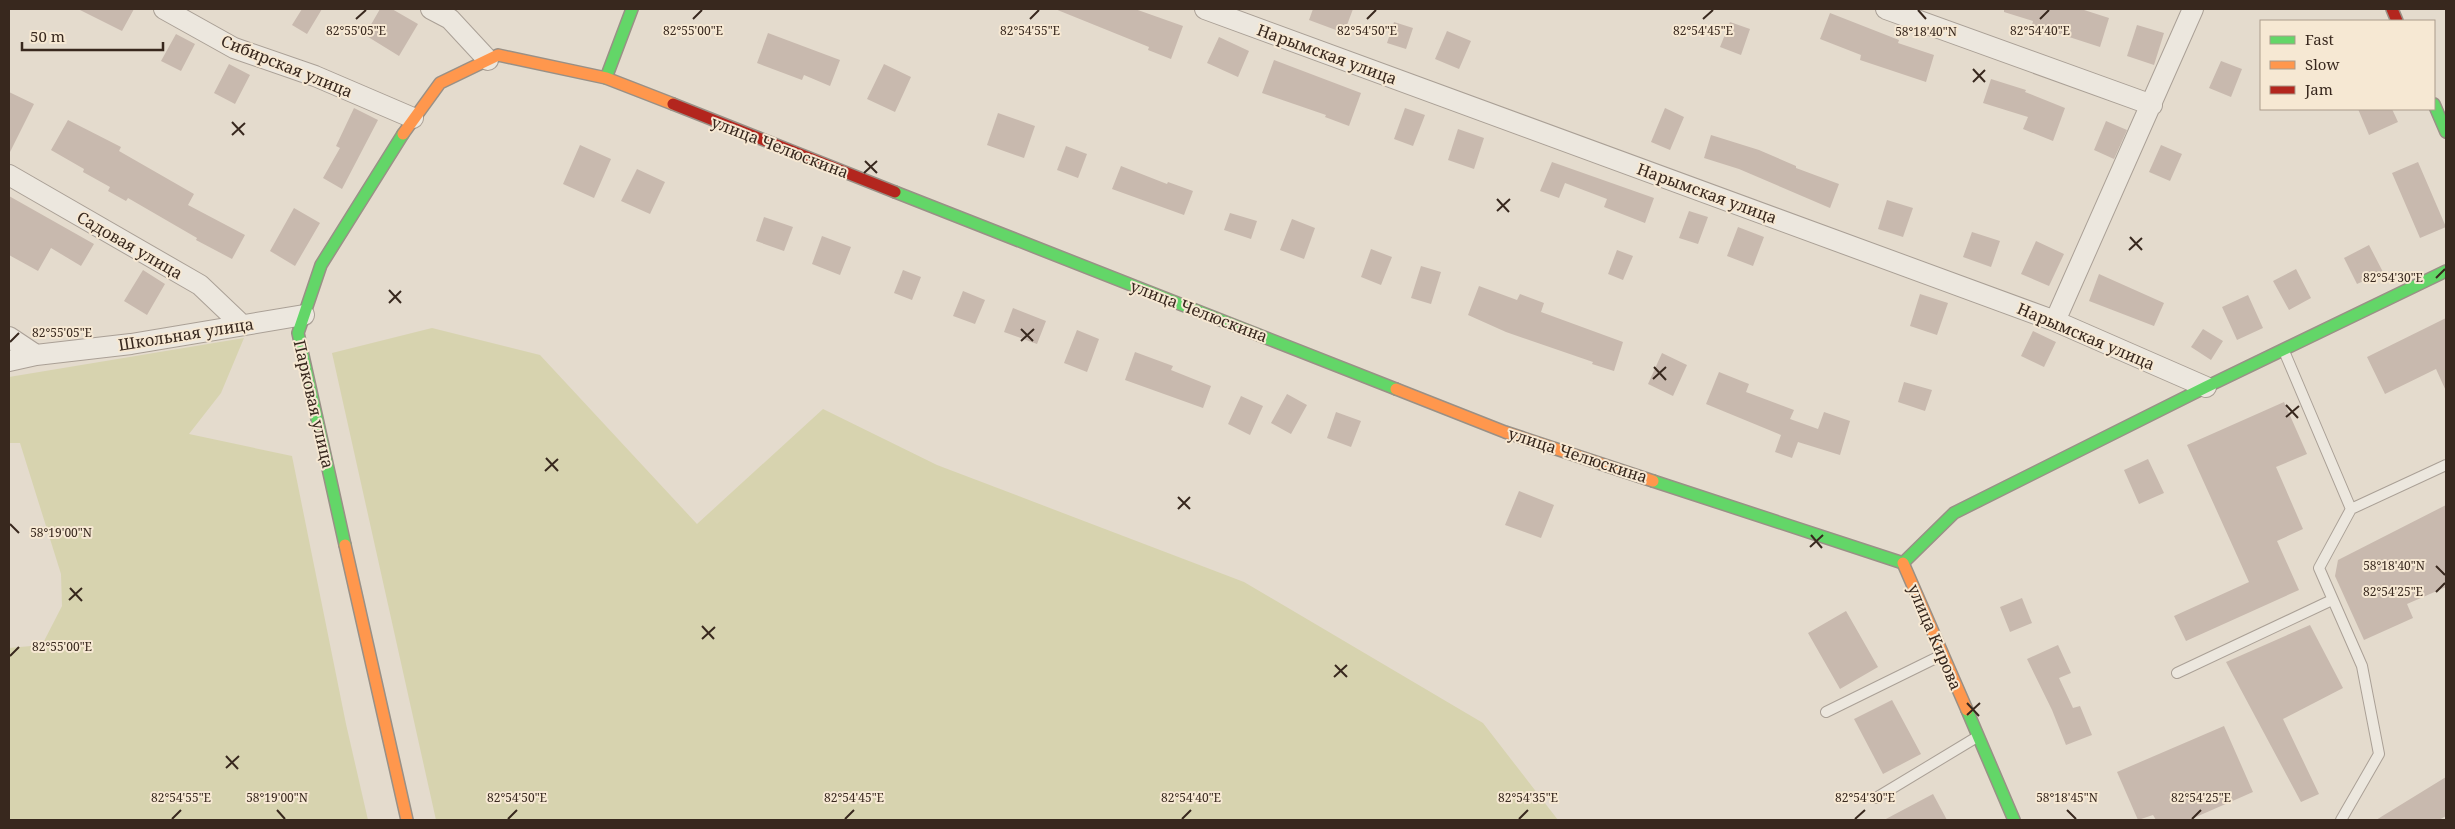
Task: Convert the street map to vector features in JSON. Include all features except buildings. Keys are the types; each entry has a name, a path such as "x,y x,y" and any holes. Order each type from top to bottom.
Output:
{"street":[{"name":"Сибирская улица","path":"164,9 234,48 314,76 413,118"},
{"path":"431,9 450,19 493,57"},
{"path":"606,78 632,9"},
{"name":"Нарымская улица","path":"1205,9 2055,321 2206,387"},
{"path":"1886,9 2152,105"},
{"path":"2055,321 2193,9"},
{"name":"Парковая улица","path":"407,820 298,333 321,266 413,118 440,84 493,57"},
{"name":"улица Челюскина","path":"493,57 606,78 1504,432 1904,563"},
{"path":"2435,106 2446,132"},
{"name":"Садовая улица","path":"9,175 200,285 242,325"},
{"path":"1904,563 1954,513 2206,387 2284,351 2446,271"},
{"name":"Школьная улица","path":"9,361 131,344 304,315"},
{"path":"9,337 36,356"},
{"name":"улица Кирова","path":"1904,563 2014,820"}],"lane":[{"path":"2284,351 2351,509"},
{"path":"2341,820 2379,754 2362,666 2319,568 2351,509 2446,465"},
{"path":"2177,673 2332,600"},
{"path":"1826,712 1943,655"},
{"path":"1876,798 1978,737"}],"shaded area":[{"path":"432,328 540,355 697,524 823,409 937,465 1244,582 1483,723 1558,820 436,820 332,353"},
{"path":"244,338 221,393 189,434 292,456 346,724 368,820 9,820 9,648 42,645 62,606 61,574 20,443 9,443 9,377"}],"traffic: fast":[{"path":"606,78 632,9"},
{"path":"2435,106 2446,132"},
{"path":"345,545 298,333 321,265 403,134"},
{"path":"895,192 1396,389"},
{"path":"1903,563 1954,513 2206,387 2446,271"},
{"path":"1653,481 1903,563"},
{"path":"1967,710 2014,820"}],"traffic: slow":[{"path":"403,134 440,83 498,55 606,78 673,104"},
{"path":"1396,389 1505,432 1653,481"},
{"path":"345,545 407,820"},
{"path":"1903,563 1967,710"}],"traffic: jam":[{"path":"2392,9 2397,20"},
{"path":"673,104 895,192"}]}
